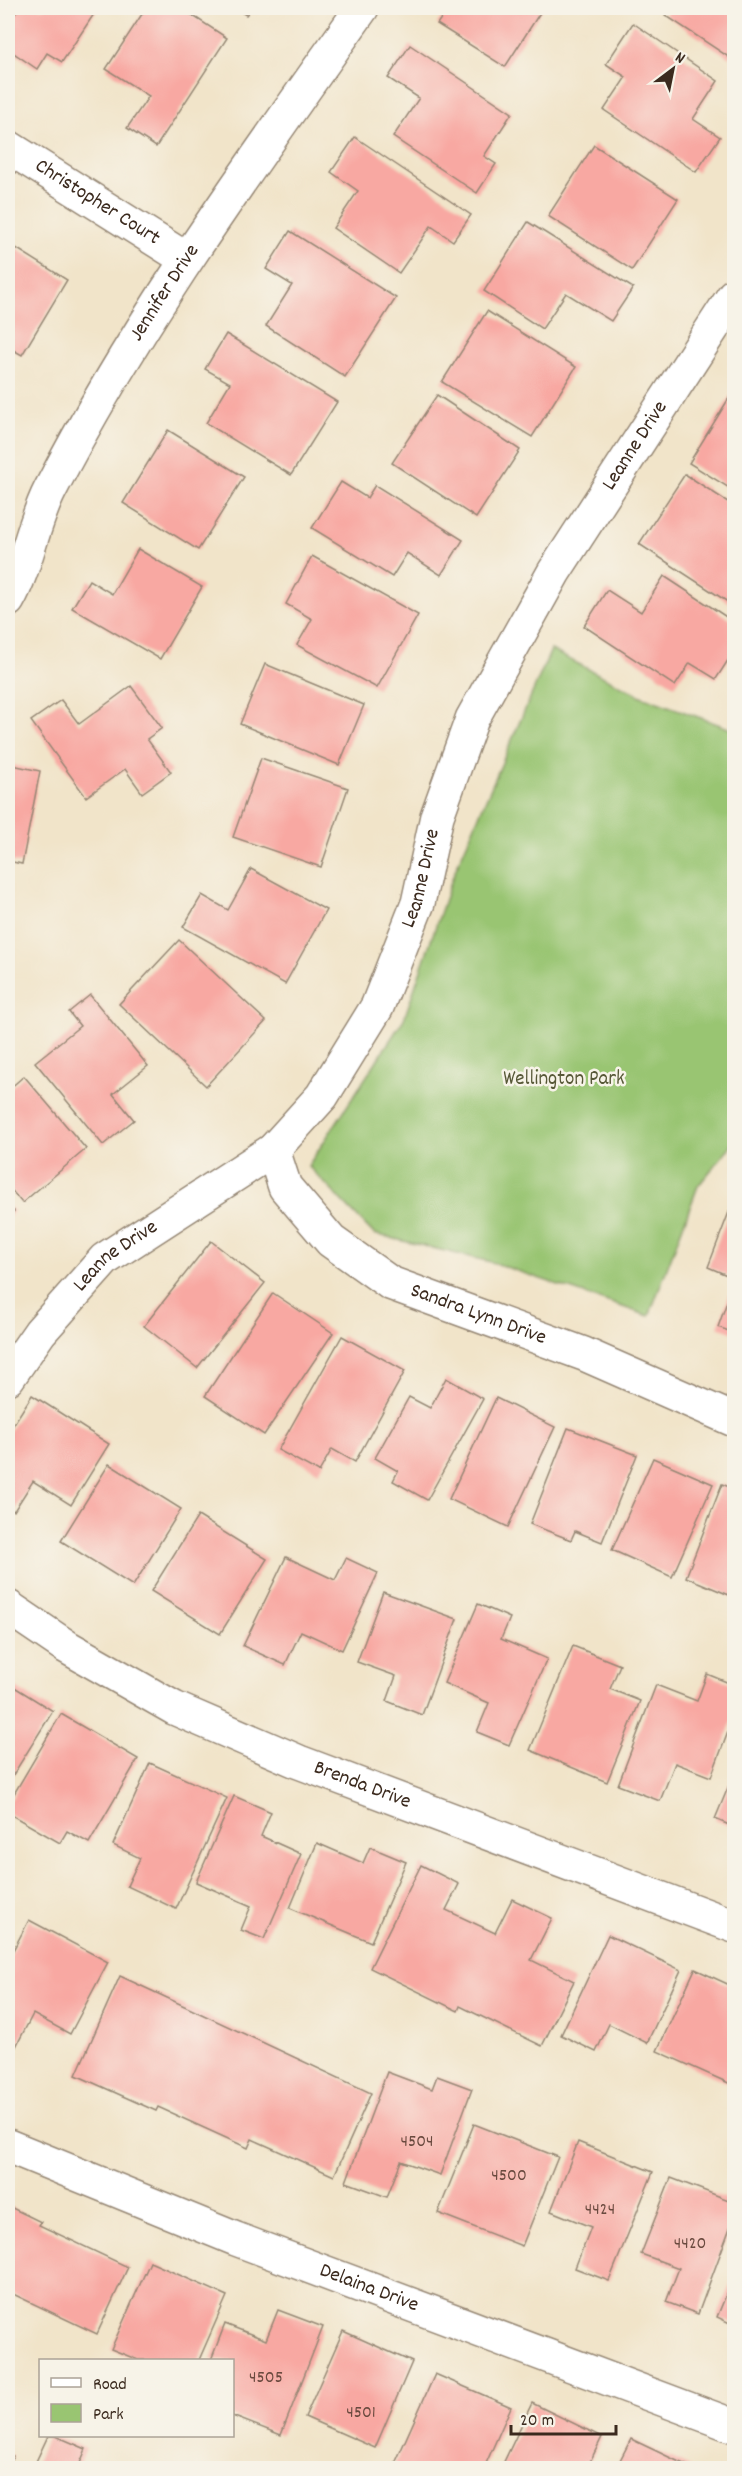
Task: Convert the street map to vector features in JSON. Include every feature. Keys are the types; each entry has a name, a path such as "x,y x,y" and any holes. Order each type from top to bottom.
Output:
{"street":[{"name":"Jennifer Drive","path":"8,600 49,492 186,259 362,8"},
{"name":"Christopher Court","path":"8,147 186,259"},
{"name":"Leanne Drive","path":"8,1378 40,1332 105,1259 273,1150 322,1096 377,1006 418,903 437,816 472,719 554,572 735,295"},
{"name":"Sandra Lynn Drive","path":"273,1150 285,1187 331,1241 390,1282 584,1354 735,1420"},
{"name":"Brenda Drive","path":"8,1607 67,1647 174,1708 299,1762 735,1926"},
{"name":"Delaina Drive","path":"8,2146 247,2243 735,2426"}],"green space":[{"name":"Wellington Park","path":"551,650 641,696 734,730 734,1142 698,1186 649,1316 491,1262 374,1234 308,1166 404,1019 454,873"}],"building":[{"path":"19,8 98,8 62,62 47,53 37,69 8,49 8,24"},
{"path":"146,8 181,8 227,38 156,147 127,128 149,96 106,69"},
{"path":"234,8 252,8 246,15"},
{"path":"448,8 543,8 505,67 437,24"},
{"path":"669,8 734,8 734,51 730,58 665,15"},
{"path":"633,23 718,81 693,119 720,137 696,172 604,110 626,77 606,64"},
{"path":"410,45 512,113 484,156 496,164 477,193 393,137 419,98 388,78"},
{"path":"355,137 471,215 453,241 431,226 399,273 333,228 358,191 331,172"},
{"path":"594,145 678,199 632,270 548,216"},
{"path":"528,222 633,288 611,321 566,293 542,329 484,291"},
{"path":"290,231 396,298 345,377 266,326 292,285 266,269"},
{"path":"8,243 67,280 22,355 8,347"},
{"path":"487,311 576,367 532,437 442,382"},
{"path":"226,334 337,402 291,475 206,423 230,383 205,369"},
{"path":"734,390 734,491 689,463"},
{"path":"437,395 520,450 476,518 392,463"},
{"path":"168,430 244,477 198,550 123,503"},
{"path":"685,474 734,506 734,606 639,544"},
{"path":"341,482 367,498 375,485 463,540 441,575 407,553 392,577 312,528"},
{"path":"138,549 202,587 160,659 72,608 89,580 112,594"},
{"path":"312,556 418,615 377,688 297,645 312,619 286,604"},
{"path":"664,576 734,622 734,651 716,679 690,663 675,686 584,626 607,590 641,612"},
{"path":"265,664 364,705 339,765 240,724"},
{"path":"131,686 162,728 147,739 171,772 142,793 125,769 86,797 31,721 61,700 79,724"},
{"path":"261,758 348,788 321,867 233,837"},
{"path":"8,764 40,771 22,864 8,861"},
{"path":"251,869 326,910 285,984 183,927 202,895 228,910"},
{"path":"179,940 266,1021 206,1086 119,1004"},
{"path":"90,995 148,1066 113,1094 134,1120 103,1145 35,1062 80,1026 69,1012"},
{"path":"24,1076 86,1149 22,1203 8,1186 8,1090"},
{"path":"734,1199 734,1278 708,1267"},
{"path":"8,1206 14,1211 8,1218"},
{"path":"211,1241 265,1283 197,1368 144,1326"},
{"path":"734,1282 734,1333 718,1327"},
{"path":"273,1293 333,1333 264,1435 205,1396"},
{"path":"342,1336 405,1371 355,1462 332,1449 319,1472 278,1450"},
{"path":"446,1378 483,1399 427,1500 393,1481 398,1471 375,1458 409,1397 430,1408"},
{"path":"32,1395 109,1444 71,1505 33,1481 14,1511 8,1507 8,1433"},
{"path":"496,1398 555,1427 508,1527 449,1499"},
{"path":"568,1428 637,1455 602,1542 575,1531 571,1540 530,1524"},
{"path":"653,1458 713,1484 672,1577 612,1550"},
{"path":"109,1464 181,1509 133,1586 61,1541"},
{"path":"722,1484 734,1489 734,1597 686,1577"},
{"path":"198,1516 267,1559 220,1634 151,1591"},
{"path":"286,1557 335,1580 346,1558 378,1573 342,1650 301,1631 285,1665 243,1646"},
{"path":"383,1592 457,1619 422,1715 387,1701 396,1676 357,1662"},
{"path":"478,1604 510,1618 501,1639 547,1659 509,1745 477,1732 489,1703 444,1683"},
{"path":"573,1646 620,1665 610,1689 640,1701 607,1782 530,1750"},
{"path":"707,1674 734,1685 734,1716 711,1777 675,1763 660,1801 618,1785 656,1685 697,1701"},
{"path":"8,1683 53,1711 8,1783"},
{"path":"61,1714 138,1759 89,1843 67,1831 60,1843 8,1813 8,1804"},
{"path":"150,1763 227,1798 176,1909 127,1886 140,1858 113,1845"},
{"path":"734,1773 734,1827 715,1819"},
{"path":"234,1796 271,1812 261,1836 301,1854 264,1939 241,1930 251,1906 196,1882"},
{"path":"317,1843 363,1863 370,1847 406,1862 371,1942 290,1908"},
{"path":"421,1865 459,1884 446,1910 495,1933 512,1899 552,1918 531,1960 574,1981 542,2046 460,2006 458,2011 370,1968"},
{"path":"29,1920 108,1962 70,2034 33,2014 12,2054 8,2051 8,1960"},
{"path":"608,1935 681,1970 647,2043 609,2024 596,2052 561,2035"},
{"path":"695,1969 734,1987 733,2085 657,2051"},
{"path":"120,1976 371,2093 334,2176 252,2139 248,2148 158,2107 156,2111 76,2075"},
{"path":"387,2072 432,2089 437,2076 472,2089 440,2175 401,2161 387,2197 346,2182"},
{"path":"474,2124 558,2157 522,2246 438,2213"},
{"path":"578,2142 653,2172 609,2281 575,2268 591,2227 551,2211"},
{"path":"671,2178 734,2202 734,2217 698,2314 666,2302 679,2268 641,2254"},
{"path":"8,2206 41,2222 39,2225 128,2267 97,2334 11,2293 8,2300"},
{"path":"150,2262 227,2296 199,2359 136,2359 111,2349"},
{"path":"734,2276 734,2325 717,2317"},
{"path":"278,2310 323,2327 281,2435 234,2417 234,2359 211,2359 225,2324 266,2340"},
{"path":"343,2331 412,2362 375,2448 305,2417"},
{"path":"435,2374 511,2407 484,2468 393,2468"},
{"path":"532,2403 602,2437 587,2468 501,2468"},
{"path":"48,2437 58,2437 86,2449 78,2468 33,2468"},
{"path":"631,2439 692,2468 616,2468"},
{"path":"8,2453 13,2456 8,2468"}]}
